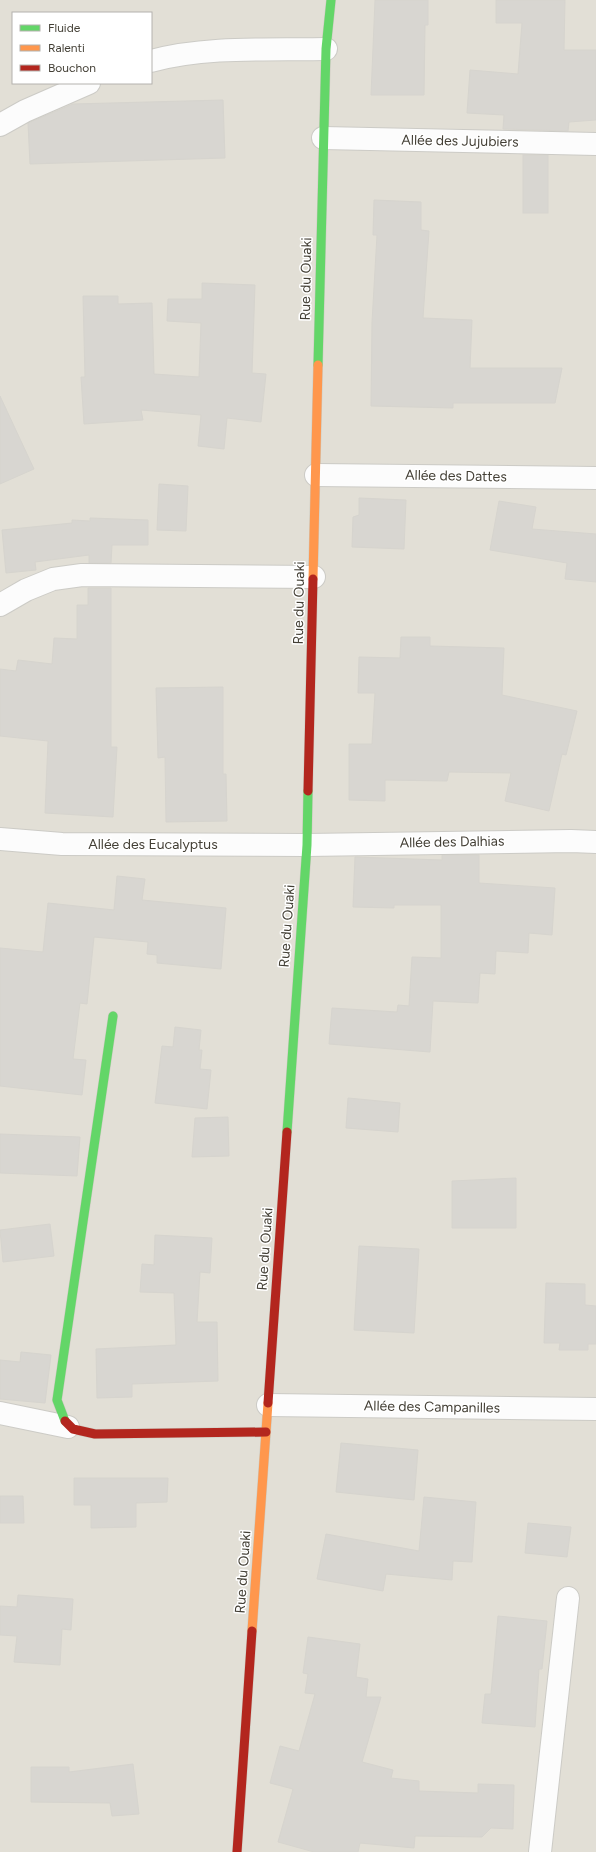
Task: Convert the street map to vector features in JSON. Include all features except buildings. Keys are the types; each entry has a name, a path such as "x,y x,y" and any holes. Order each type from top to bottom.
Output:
{"street":[{"name":"Rue du Ouaki","path":"237,1852 307,845 323,138 326,49 331,0"},
{"path":"152,61 211,52 326,49"},
{"path":"0,125 25,111 87,84"},
{"name":"Allée des Jujubiers","path":"323,138 596,144"},
{"name":"Allée des Dattes","path":"316,475 596,478"},
{"path":"0,605 26,590 53,579 82,575 314,577"},
{"name":"Allée des Eucalyptus","path":"0,839 62,844 307,845"},
{"name":"Allée des Dalhias","path":"307,845 571,841 596,842"},
{"path":"68,1427 60,1415 57,1400 113,1016"},
{"name":"Allée des Campanilles","path":"268,1405 596,1409"},
{"path":"0,1413 68,1427 82,1433 95,1434 266,1432"},
{"path":"540,1852 568,1598"}],"shaded area":[{"path":"0,0 596,0 596,1852 0,1852"}],"traffic: fast":[{"path":"318,365 326,49 331,0"},
{"path":"287,1132 307,845 308,791"},
{"path":"65,1421 57,1400 113,1016"}],"traffic: slow":[{"path":"313,579 318,365"},
{"path":"252,1631 268,1403"}],"traffic: jam":[{"path":"308,791 313,579"},
{"path":"268,1403 287,1132"},
{"path":"65,1421 73,1429 95,1434 266,1432"},
{"path":"237,1852 252,1631"}]}
